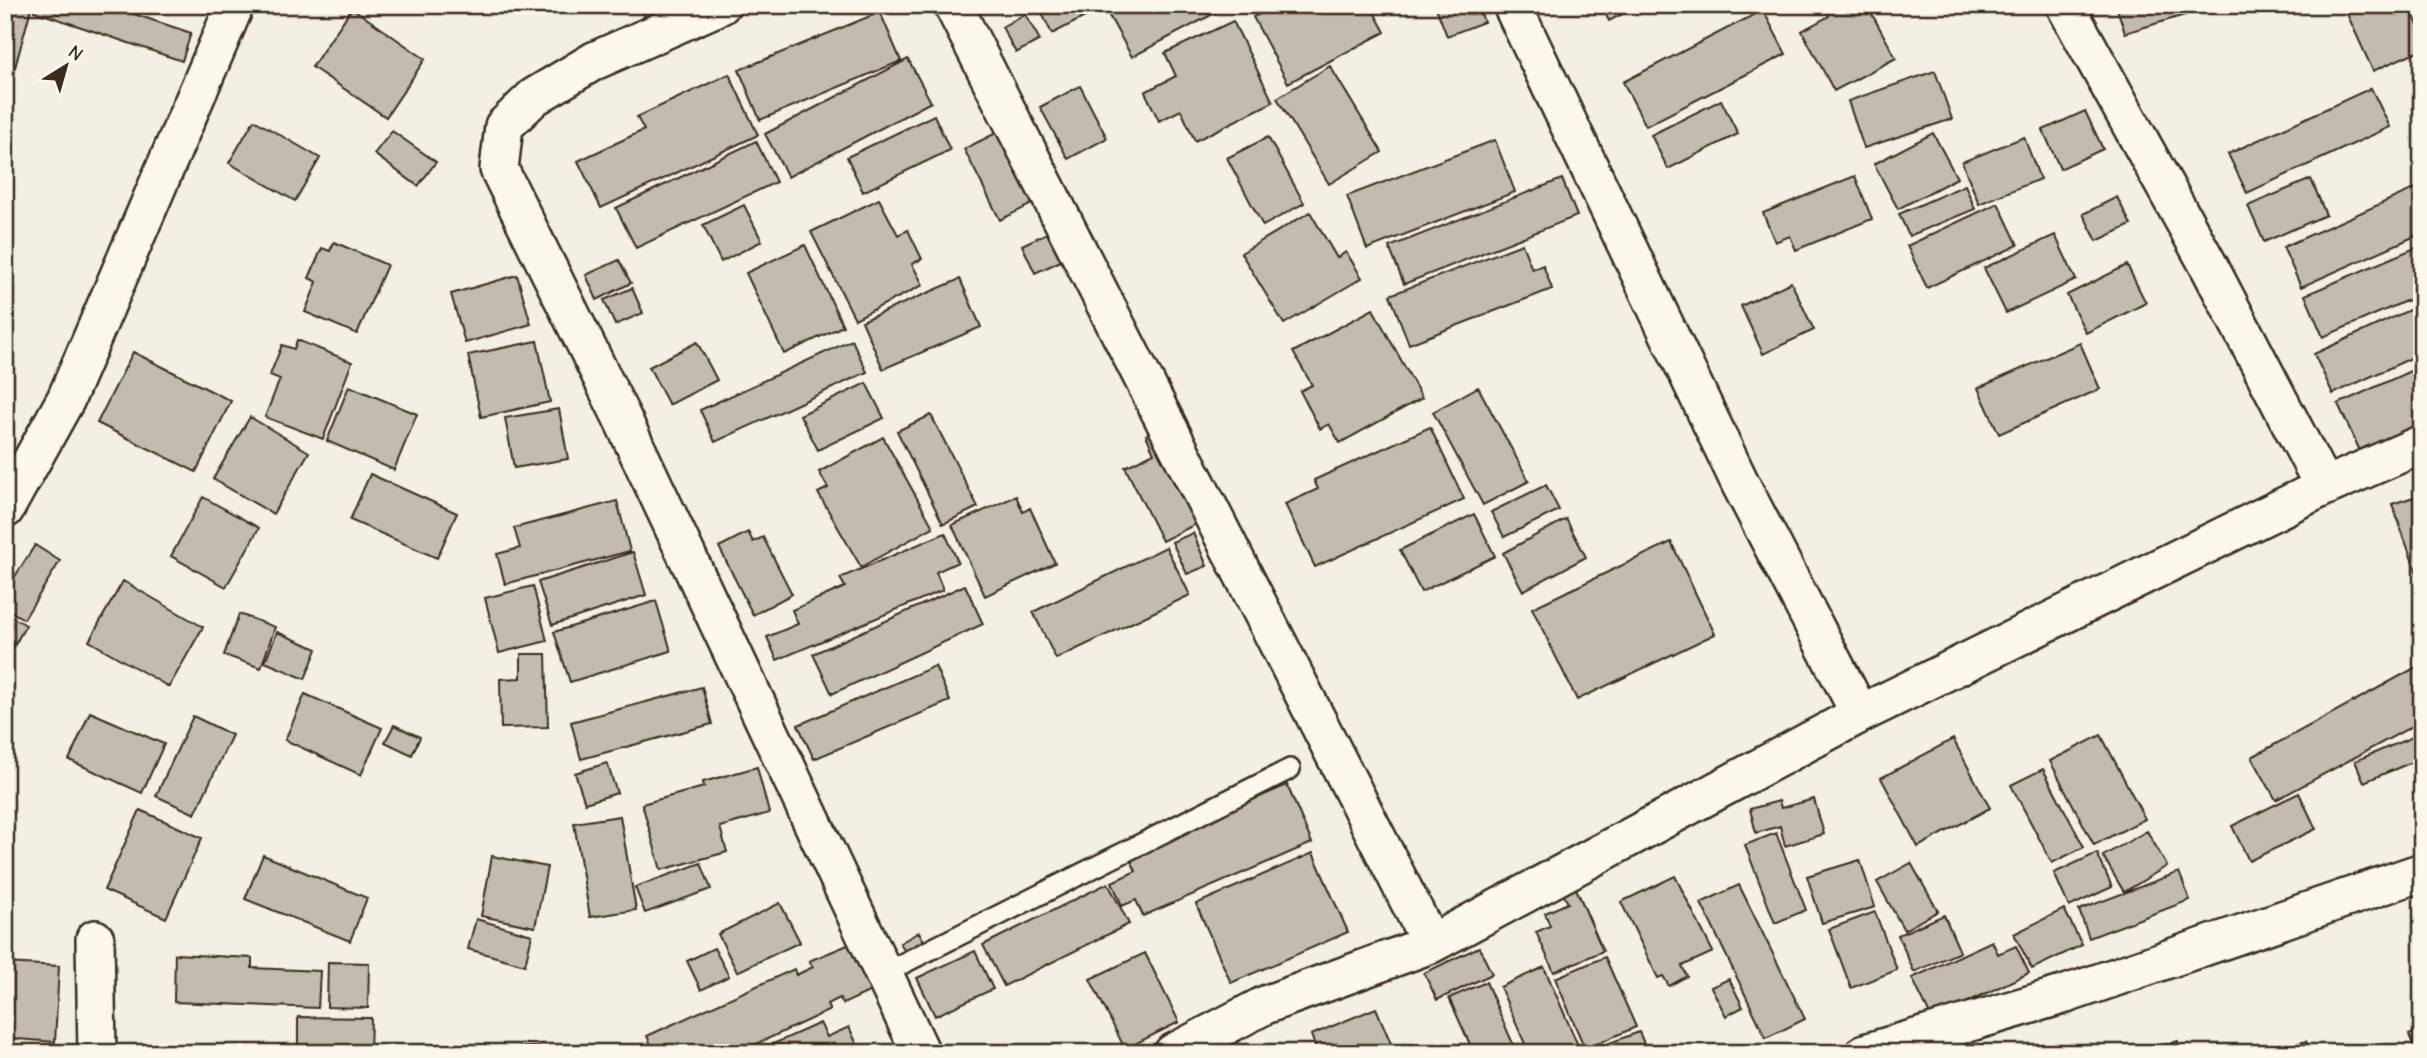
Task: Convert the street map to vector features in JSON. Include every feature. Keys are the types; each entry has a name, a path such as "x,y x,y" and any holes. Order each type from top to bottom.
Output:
{"street":[{"path":"5,509 66,399 235,5"},
{"path":"721,5 594,61 534,97 504,126 499,169 622,418 921,1053"},
{"path":"953,5 1431,944"},
{"path":"1511,5 1740,483 1860,714"},
{"path":"2065,5 2210,268 2324,486"},
{"path":"1173,1053 1265,1006 1431,944 1860,714 2324,486 2422,444"},
{"path":"1865,1053 2066,994 2422,872"},
{"path":"96,939 97,1053"}],"lane":[{"path":"884,973 1290,769"}],"building":[{"path":"5,5 32,5 11,82 5,81"},
{"path":"36,5 107,5 191,33 182,61 34,11"},
{"path":"460,5 481,5 465,14"},
{"path":"640,5 687,5 647,23"},
{"path":"1038,5 1108,5 1052,34"},
{"path":"1119,5 1230,5 1132,57 1107,12"},
{"path":"1277,5 1370,5 1385,32 1288,83 1253,17"},
{"path":"1435,5 1478,5 1484,22 1447,36"},
{"path":"1601,5 1640,5 1609,21"},
{"path":"1834,5 1867,5 1896,58 1834,91 1802,31 1829,16 1826,10"},
{"path":"2116,5 2218,5 2125,33"},
{"path":"2343,5 2409,5 2422,34 2422,49 2373,71"},
{"path":"352,8 425,59 386,117 312,67"},
{"path":"1763,10 1786,54 1646,126 1623,82"},
{"path":"880,12 901,61 760,120 739,70"},
{"path":"1025,14 1040,40 1016,53 1002,27"},
{"path":"1233,21 1273,102 1195,141 1181,110 1159,121 1145,92 1176,76 1165,53"},
{"path":"908,59 931,102 788,177 765,134"},
{"path":"1330,66 1382,152 1329,184 1277,98"},
{"path":"1935,71 1952,119 1864,148 1848,101"},
{"path":"729,74 758,135 601,208 578,161 644,130 637,117"},
{"path":"1080,86 1107,138 1068,159 1040,107"},
{"path":"2371,88 2390,127 2247,193 2228,154"},
{"path":"1721,100 1738,134 1668,169 1651,135"},
{"path":"2085,111 2103,149 2060,169 2043,130"},
{"path":"934,115 950,150 863,192 847,157"},
{"path":"254,120 320,158 295,201 229,163"},
{"path":"1002,130 1038,201 1000,220 964,149"},
{"path":"392,131 436,162 418,186 374,154"},
{"path":"1933,133 1957,178 1898,209 1874,164"},
{"path":"1268,137 1304,203 1263,226 1227,158"},
{"path":"2024,137 2040,179 1979,204 1962,162"},
{"path":"1495,140 1515,192 1367,249 1347,196"},
{"path":"756,141 776,182 636,248 616,208"},
{"path":"1855,176 1872,219 1796,250 1790,236 1775,242 1763,213"},
{"path":"1562,179 1577,216 1404,284 1389,247"},
{"path":"2311,179 2326,215 2264,242 2248,206"},
{"path":"1965,185 1975,209 1909,236 1899,214"},
{"path":"2416,188 2422,201 2422,233 2301,287 2283,247"},
{"path":"2117,197 2131,225 2097,241 2083,214"},
{"path":"879,199 898,235 908,230 922,259 912,264 923,285 855,319 811,232"},
{"path":"1998,203 2018,245 1927,288 1907,246"},
{"path":"744,205 762,241 721,262 703,225"},
{"path":"1310,212 1337,258 1346,252 1362,278 1284,324 1241,253"},
{"path":"1047,233 1061,261 1035,273 1022,245"},
{"path":"2055,235 2076,280 2006,313 1984,268"},
{"path":"334,242 387,265 357,334 305,312 317,282 309,278 322,248 330,251"},
{"path":"1522,244 1532,269 1543,265 1552,289 1409,344 1390,295"},
{"path":"805,245 843,326 784,354 746,273"},
{"path":"2422,245 2422,294 2323,337 2305,295"},
{"path":"619,260 631,283 597,300 586,275"},
{"path":"2127,265 2146,303 2086,333 2067,295"},
{"path":"517,275 531,324 465,343 451,294"},
{"path":"960,279 981,327 883,369 862,321"},
{"path":"1791,282 1814,330 1763,354 1741,306"},
{"path":"632,288 643,313 615,325 604,300"},
{"path":"2422,304 2422,353 2333,394 2314,354"},
{"path":"1373,309 1422,398 1340,443 1329,424 1320,429 1300,391 1312,385 1293,352"},
{"path":"297,340 352,362 323,439 265,417 280,379 270,375 282,345 294,349"},
{"path":"852,340 867,372 715,442 700,410"},
{"path":"537,341 550,402 481,417 468,355"},
{"path":"697,342 717,380 669,405 649,367"},
{"path":"2080,343 2100,389 1999,434 1978,388"},
{"path":"133,352 231,401 196,472 97,423"},
{"path":"2419,367 2422,373 2422,423 2360,451 2338,404"},
{"path":"866,383 884,418 818,450 800,415"},
{"path":"349,386 417,414 394,470 327,441"},
{"path":"1478,387 1529,481 1483,505 1433,412"},
{"path":"559,409 568,459 514,468 505,418"},
{"path":"931,415 978,507 943,524 897,431"},
{"path":"250,417 309,452 273,514 213,479"},
{"path":"1430,427 1464,499 1315,567 1285,504 1318,489 1314,480"},
{"path":"1157,429 1202,521 1162,541 1125,467 1154,453 1146,435"},
{"path":"883,437 933,527 861,567 818,493 828,488 819,472"},
{"path":"370,474 457,513 437,558 350,520"},
{"path":"1546,485 1559,510 1504,537 1491,512"},
{"path":"1016,496 1023,512 1030,508 1055,563 985,596 952,525"},
{"path":"2417,496 2422,510 2422,588 2392,504"},
{"path":"203,497 259,528 226,587 171,556"},
{"path":"617,501 630,551 505,584 497,554 520,548 514,528"},
{"path":"1474,514 1495,556 1421,592 1400,550"},
{"path":"1566,519 1586,557 1523,591 1503,553"},
{"path":"748,532 753,542 763,537 792,594 753,615 719,547"},
{"path":"945,533 958,562 936,572 943,590 777,660 767,637 798,624 792,610 845,587 840,578"},
{"path":"1193,533 1207,566 1187,574 1172,542"},
{"path":"1671,542 1715,634 1577,700 1532,608"},
{"path":"35,545 60,561 24,619 5,608 5,592"},
{"path":"1166,547 1190,595 1056,659 1033,612"},
{"path":"633,552 646,595 552,625 538,582"},
{"path":"123,581 203,627 169,687 89,641"},
{"path":"965,585 983,624 832,694 813,654"},
{"path":"533,586 547,641 499,653 485,598"},
{"path":"656,601 671,651 570,682 554,632"},
{"path":"5,613 26,625 5,662"},
{"path":"239,614 275,627 261,668 224,655"},
{"path":"277,632 317,649 305,679 265,662"},
{"path":"521,654 546,654 548,727 501,728 500,679 521,678"},
{"path":"2422,664 2422,721 2276,800 2252,757"},
{"path":"935,666 950,701 814,759 798,725"},
{"path":"702,687 712,724 581,759 571,722"},
{"path":"305,694 382,728 361,775 285,740"},
{"path":"90,712 164,744 142,793 69,760"},
{"path":"193,716 232,735 195,814 156,796"},
{"path":"394,725 420,737 412,755 385,742"},
{"path":"2422,733 2422,758 2364,782 2355,761"},
{"path":"2101,735 2145,819 2094,845 2050,761"},
{"path":"1953,739 1990,808 1918,847 1881,778"},
{"path":"607,763 617,793 585,803 575,773"},
{"path":"757,767 769,813 720,827 727,852 661,870 642,804 704,787 703,782"},
{"path":"2043,769 2084,847 2052,863 2011,785"},
{"path":"1287,785 1312,843 1143,916 1136,900 1122,906 1112,882 1136,871 1128,854"},
{"path":"2299,793 2316,829 2249,861 2232,826"},
{"path":"1814,799 1824,834 1785,846 1780,826 1756,833 1750,809 1779,801 1781,808"},
{"path":"140,810 202,838 166,918 104,890"},
{"path":"620,816 636,910 590,917 574,823"},
{"path":"2147,831 2167,866 2124,892 2103,856"},
{"path":"1776,833 1806,910 1775,923 1745,845"},
{"path":"1313,853 1348,932 1231,983 1196,904"},
{"path":"2097,853 2112,887 2069,907 2054,873"},
{"path":"263,855 367,898 350,941 245,899"},
{"path":"492,856 547,867 535,927 481,916"},
{"path":"1860,860 1875,907 1822,923 1807,876"},
{"path":"701,863 711,889 645,913 635,887"},
{"path":"1911,863 1938,911 1904,930 1877,882"},
{"path":"2179,872 2190,900 2089,938 2079,910"},
{"path":"1675,876 1713,952 1682,966 1687,976 1669,986 1663,976 1658,978 1621,902"},
{"path":"1108,883 1129,924 1004,986 983,945"},
{"path":"1739,885 1805,1019 1766,1038 1701,903"},
{"path":"1575,886 1603,951 1554,972 1536,932 1550,926 1545,913 1568,903 1562,892"},
{"path":"780,903 800,942 737,972 718,934"},
{"path":"2064,909 2082,945 2032,969 2014,934"},
{"path":"1875,912 1897,970 1851,988 1829,929"},
{"path":"1944,915 1960,952 1914,972 1898,935"},
{"path":"476,919 532,935 525,965 468,949"},
{"path":"919,932 927,946 908,957 900,943"},
{"path":"1992,941 1998,954 2016,946 2029,973 1932,1019 1912,978"},
{"path":"850,944 871,991 843,1004 840,998 827,1004 830,1010 737,1053 655,1053 647,1036 794,969 796,975 813,967 809,961"},
{"path":"1479,947 1492,974 1437,1000 1424,973"},
{"path":"714,948 729,976 701,990 687,961"},
{"path":"975,951 993,989 935,1016 917,978"},
{"path":"1145,953 1179,1022 1125,1049 1090,979"},
{"path":"175,954 252,958 252,968 320,971 318,1008 174,1002"},
{"path":"1605,957 1636,1027 1585,1049 1555,978"},
{"path":"328,962 369,963 368,1008 327,1007"},
{"path":"5,963 59,966 55,1042 5,1038"},
{"path":"1544,967 1580,1050 1574,1053 1529,1053 1500,987"},
{"path":"1729,979 1743,1007 1726,1016 1711,987"},
{"path":"1486,982 1517,1053 1468,1053 1473,1051 1449,998"},
{"path":"1376,1008 1395,1053 1318,1053 1311,1035"},
{"path":"298,1017 371,1018 370,1053 298,1053"},
{"path":"820,1023 827,1037 849,1027 861,1053 753,1053"},
{"path":"2422,1029 2422,1053 2417,1053 2409,1035"},
{"path":"1639,1032 1648,1053 1607,1053 1604,1045"},
{"path":"2178,1041 2182,1053 2140,1053"},
{"path":"2306,1041 2309,1053 2266,1053"},
{"path":"1452,1044 1456,1053 1431,1053"},
{"path":"2251,1045 2252,1053 2234,1053 2233,1048"},
{"path":"572,1046 572,1053 418,1053 418,1050"}]}
